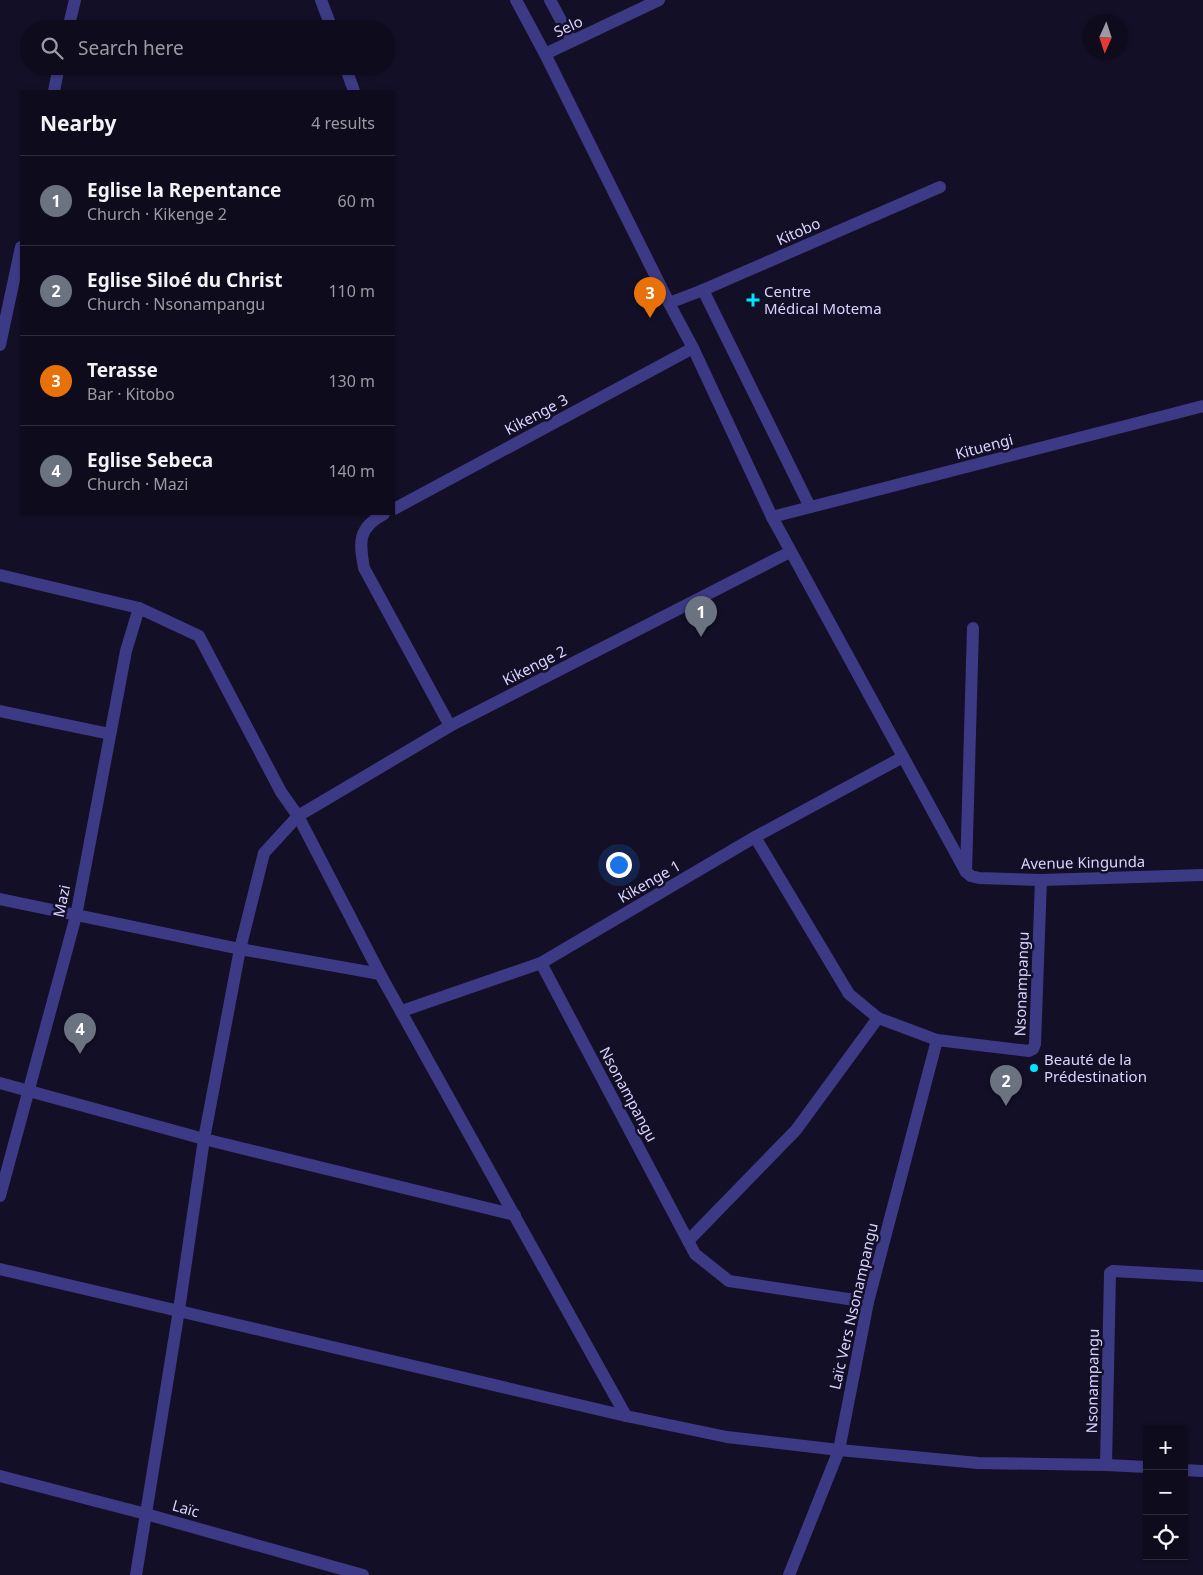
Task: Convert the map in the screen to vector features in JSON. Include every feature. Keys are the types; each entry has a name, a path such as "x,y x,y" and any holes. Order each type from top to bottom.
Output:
{"street":[{"path":"70,20 75,0"},
{"path":"321,0 329,20"},
{"path":"516,0 545,54 668,303 693,348 790,552 966,872"},
{"path":"550,0 572,42"},
{"name":"Selo","path":"545,54 659,0"},
{"path":"54,90 58,75"},
{"path":"348,75 354,90"},
{"name":"Kitobo","path":"668,303 704,290 940,187"},
{"path":"0,345 20,252"},
{"path":"704,290 810,507"},
{"name":"Kikenge 3","path":"395,508 693,348"},
{"name":"Kituengi","path":"772,517 1203,406"},
{"path":"382,515 363,530 360,547 364,568 450,726"},
{"name":"Kikenge 2","path":"136,1575 179,1310 204,1139 240,949 264,853 298,816 450,726 790,552"},
{"path":"0,575 139,608 200,636 281,792 298,816 380,974 402,1010 626,1416"},
{"name":"Mazi","path":"0,1196 76,916 126,652 139,608"},
{"path":"966,872 974,628"},
{"path":"0,711 110,734"},
{"name":"Kikenge 1","path":"402,1010 541,963 755,837 904,757"},
{"name":"Nsonampangu","path":"755,837 849,994 878,1018 937,1040 1033,1050 1035,1044 1042,880"},
{"name":"Avenue Kingunda","path":"966,872 971,876 979,878 1042,880 1203,875"},
{"path":"0,900 240,949 380,974"},
{"name":"Nsonampangu","path":"541,963 695,1254 729,1280 868,1302"},
{"path":"688,1241 796,1130 878,1018"},
{"name":"Laïc Vers Nsonampangu","path":"789,1575 839,1450 868,1302 937,1040"},
{"path":"0,1083 204,1139 515,1215"},
{"path":"0,1270 727,1438 978,1463 1106,1464 1143,1467"},
{"name":"Nsonampangu","path":"1106,1464 1111,1271 1203,1276"},
{"path":"1188,1470 1203,1471"},
{"name":"Laïc","path":"0,1476 146,1514 363,1575"}],"place":[{"name":"Centre Médical Motema","path":"753,300"},
{"name":"Terasse","path":"650,318"},
{"name":"Eglise la Repentance","path":"701,637"},
{"name":"Eglise Sebeca","path":"80,1054"},
{"name":"Beauté de la Prédestination","path":"1034,1068"},
{"name":"Eglise Siloé du Christ","path":"1006,1106"}]}
